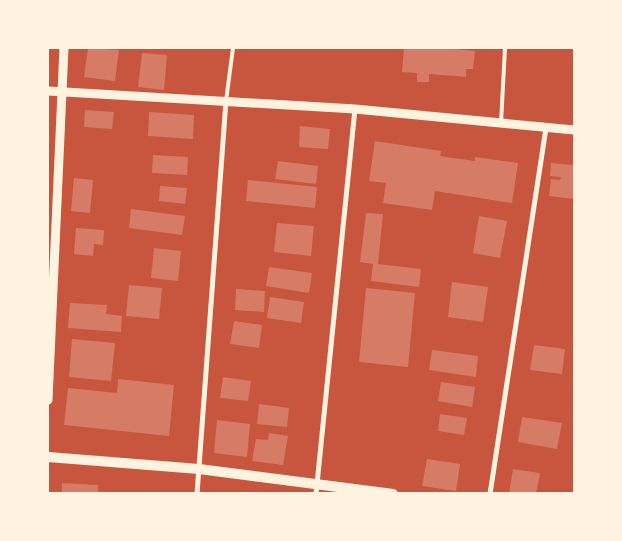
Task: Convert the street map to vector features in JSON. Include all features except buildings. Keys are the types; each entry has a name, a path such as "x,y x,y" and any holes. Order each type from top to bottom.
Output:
{"main road":[{"path":"48,457 199,469 317,488 393,494"}],"street":[{"path":"48,400 64,48"},
{"path":"48,91 355,108 574,130"},
{"path":"196,494 226,101"},
{"path":"317,488 355,108"},
{"path":"490,494 546,128"}],"lane":[{"path":"226,101 233,48"},
{"path":"502,123 505,48"}]}
